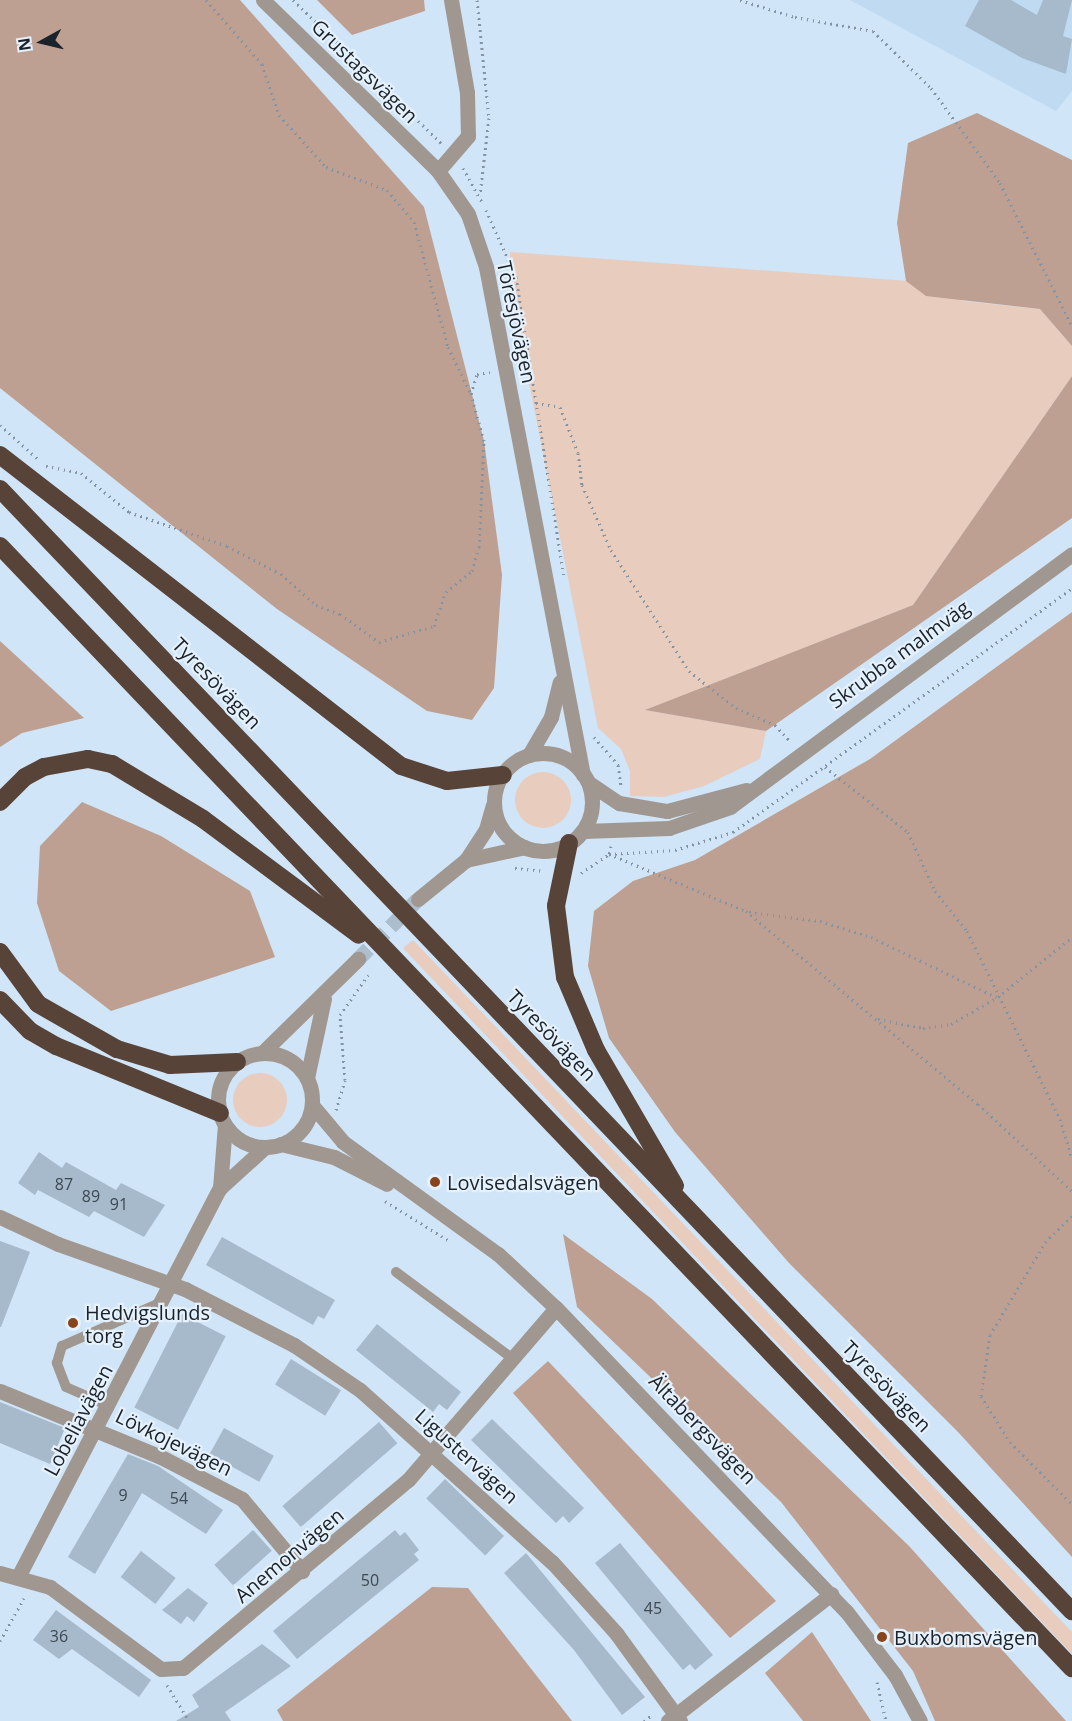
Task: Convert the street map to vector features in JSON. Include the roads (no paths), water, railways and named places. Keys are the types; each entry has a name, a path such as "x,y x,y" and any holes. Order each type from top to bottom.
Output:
{"highway":[{"path":"0,455 401,766 447,781 503,775"},
{"name":"Tyresövägen","path":"0,489 1072,1611"},
{"path":"0,546 1072,1668"},
{"path":"0,802 25,777 66,761 88,759 133,773 405,970"},
{"path":"569,843 559,873 558,942 572,995 596,1050 692,1215"},
{"path":"0,952 38,1004 117,1049 170,1065 237,1062"},
{"path":"0,1000 30,1031 56,1046 222,1119"}],"street":[{"name":"Grustagsvägen","path":"263,0 438,171"},
{"path":"438,171 468,136 467,93 451,0"},
{"name":"Töresjövägen","path":"438,171 468,214 486,267 561,673 586,779"},
{"name":"Skrubba malmväg","path":"584,831 669,828 695,822 730,807 751,788 1072,554"},
{"name":"Töresjövägen","path":"529,755 551,717 561,673"},
{"path":"418,899 466,861 525,847 556,849 569,843 584,831 593,802 586,779 559,757 529,755 503,775 493,805 466,861"},
{"name":"Skrubba malmväg","path":"586,779 619,803 667,811 751,788"},
{"path":"493,805 509,837 525,847"},
{"path":"220,1188 222,1080 237,1062 264,1052 325,997 358,959"},
{"path":"222,1119 246,1144 265,1147 282,1144 306,1122 312,1105 307,1078 325,997"},
{"path":"264,1052 288,1058 307,1078"},
{"name":"Ältabergsvägen","path":"312,1105 326,1124 419,1201 498,1254 556,1308 831,1594 873,1645 920,1721"},
{"name":"Ältabergsvägen","path":"282,1144 334,1157 419,1201"},
{"path":"0,1216 58,1244 174,1284 220,1188 265,1147"},
{"name":"Lobeliavägen","path":"26,1578 97,1428 174,1284"},
{"name":"Ligustervägen","path":"174,1284 294,1345 360,1390 433,1453 581,1592 675,1719"},
{"name":"Anemonvägen","path":"26,1578 168,1671 191,1664 302,1571 433,1453 556,1308"},
{"name":"Lövkojevägen","path":"0,1391 97,1428 242,1499 302,1571"},
{"path":"0,1573 26,1578"},
{"path":"675,1719 831,1594"}],"lane":[{"path":"396,1272 512,1358"},
{"path":"109,1406 66,1387 57,1363 62,1346 165,1301"}],"tunnel":[{"path":"358,959 418,899"}],"place":[{"name":"Lovisedalsvägen","path":"435,1182"},
{"name":"Hedvigslunds torg","path":"73,1323"},
{"name":"Buxbomsvägen","path":"882,1637"}]}
